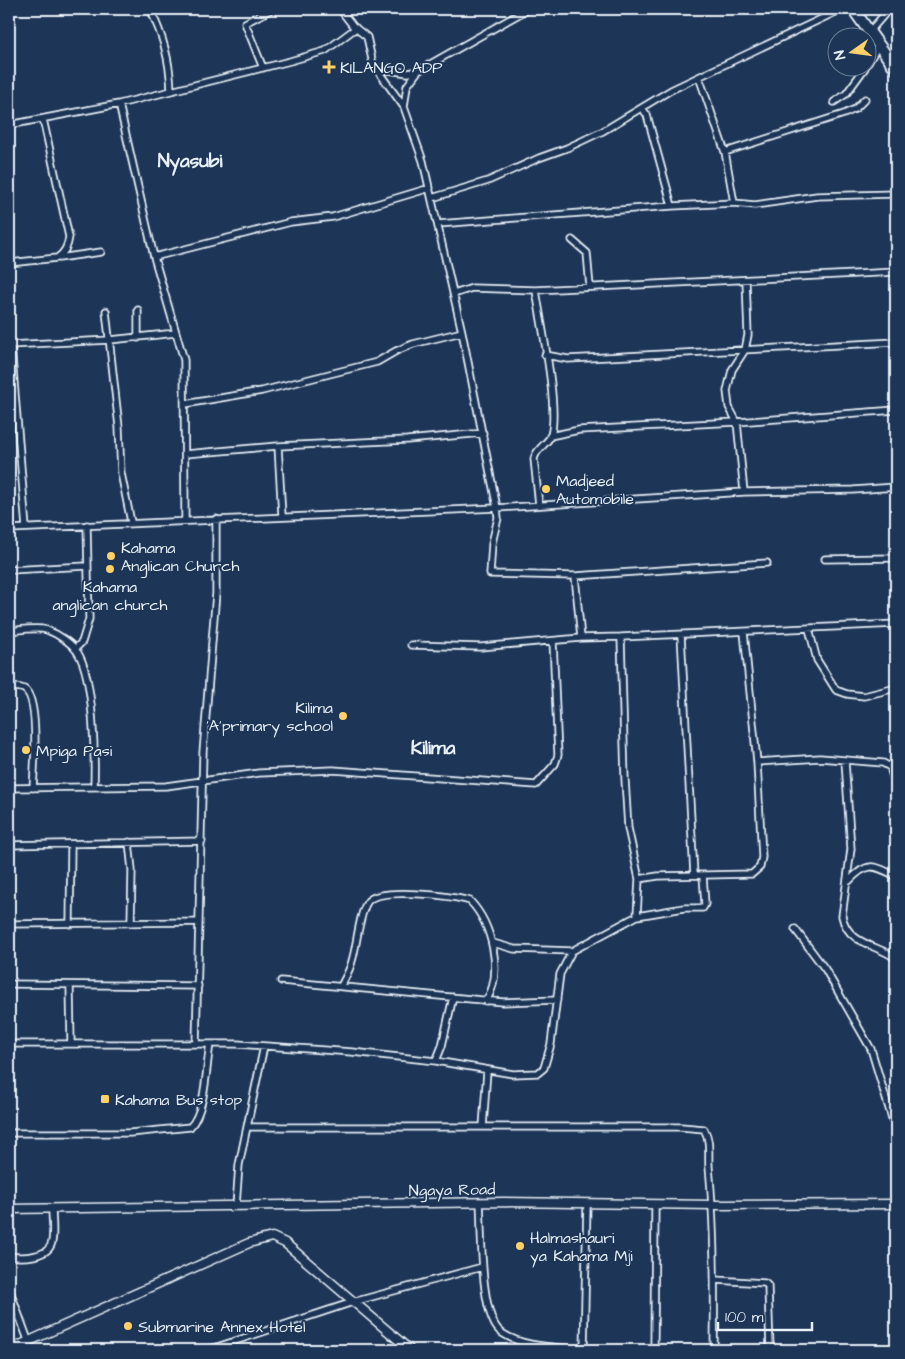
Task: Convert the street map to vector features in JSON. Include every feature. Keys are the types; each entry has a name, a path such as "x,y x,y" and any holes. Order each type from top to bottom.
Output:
{"highway":[{"path":"853,9 868,28"},
{"path":"879,44 896,69"}],"street":[{"path":"150,9 162,33 169,59 171,91"},
{"path":"263,68 245,23 272,9"},
{"path":"340,9 356,28 364,32 369,42 375,68 404,107 430,188 462,332 497,508 498,518 492,543 490,574 575,576 768,563"},
{"path":"375,68 408,73 418,71 528,9"},
{"path":"432,198 488,181 567,148 642,108 671,90 842,9"},
{"path":"872,28 889,9"},
{"path":"9,125 119,104 325,51 356,28"},
{"path":"404,107 407,86 418,71"},
{"path":"699,77 725,152 734,203"},
{"path":"834,102 846,94 858,78"},
{"path":"725,152 844,114 855,109 865,99"},
{"path":"119,104 154,257 184,360 185,521"},
{"path":"642,108 648,115 672,206"},
{"path":"42,119 69,237 65,250 57,258"},
{"path":"154,257 291,222 333,217 430,188"},
{"path":"438,224 672,206 734,203 755,205 817,196 896,194"},
{"path":"572,240 587,252 590,287"},
{"path":"9,263 101,252"},
{"path":"454,294 472,288 536,290 896,272"},
{"path":"744,492 737,422 729,407 727,386 732,370 745,350 748,325 746,280"},
{"path":"536,290 553,414 550,436 535,454 534,459 539,505"},
{"path":"138,310 138,338"},
{"path":"106,311 122,472 131,522"},
{"path":"185,404 262,391 377,362 413,344 462,332"},
{"path":"26,528 10,345 138,338 176,333"},
{"path":"545,355 568,359 896,342"},
{"path":"550,436 578,430 737,422 896,410"},
{"path":"185,454 278,446 407,440 483,434"},
{"path":"278,446 282,516"},
{"path":"9,529 131,522 497,508 744,492 853,490 896,487"},
{"path":"196,1044 204,782 203,752 216,593 216,519"},
{"path":"75,649 82,642 89,618 87,525"},
{"path":"825,559 896,558"},
{"path":"9,570 88,566"},
{"path":"575,576 581,638"},
{"path":"412,645 481,647 581,638 621,638 896,624"},
{"path":"809,628 817,660 836,690 846,694 864,696 896,688"},
{"path":"9,631 46,630 75,649 82,660 94,746 94,787"},
{"path":"639,879 658,876 752,874 760,867 762,857 758,762 744,632"},
{"path":"681,635 694,875"},
{"path":"621,638 628,828 639,879 638,916"},
{"path":"9,788 166,786 204,782 258,772 333,770 536,785 555,764 558,754 552,641"},
{"path":"9,687 24,689 28,692 33,712 33,788"},
{"path":"758,762 820,758 882,762 890,767 896,787"},
{"path":"845,761 851,848 842,916 843,923 856,938 896,959"},
{"path":"9,845 202,841"},
{"path":"129,842 132,870 131,923"},
{"path":"70,924 71,844"},
{"path":"848,882 864,868 875,866 896,876"},
{"path":"493,943 514,949 572,951 638,916 684,908 703,908 705,904 702,876"},
{"path":"341,986 352,964 364,909 368,901 375,896 419,893 470,901 486,924 493,943 491,993 486,1001"},
{"path":"9,924 199,922"},
{"path":"795,929 825,969 871,1049 896,1132"},
{"path":"9,1044 210,1044 264,1046 352,1052 436,1061 488,1071 526,1075 538,1073 544,1068 555,1027 560,974 572,951"},
{"path":"281,981 486,1001 526,1002 557,1000"},
{"path":"9,984 198,986"},
{"path":"70,985 71,1044"},
{"path":"436,1061 442,1046 453,997"},
{"path":"9,1133 130,1133 166,1131 190,1127 196,1122 201,1106 210,1044"},
{"path":"236,1206 239,1166 264,1046"},
{"path":"483,1127 488,1071"},
{"path":"247,1128 682,1127 704,1130 708,1141 713,1205 714,1350"},
{"path":"480,1202 482,1267 492,1322 500,1332 522,1342 584,1350 586,1203"},
{"name":"Ngaya Road","path":"9,1209 480,1202 713,1205 896,1204"},
{"path":"654,1350 655,1204"},
{"path":"9,1256 36,1255 50,1248 52,1242 52,1209"},
{"path":"9,1350 264,1237 276,1238 285,1243 410,1350"},
{"path":"208,1350 353,1302 482,1267"},
{"path":"715,1280 765,1282 768,1286 770,1350"},
{"path":"9,1288 28,1340"}],"place":[{"name":"KILANGO ADP","path":"329,67"},
{"name":"Madjeed Automobile","path":"546,489"},
{"name":"Kahama Anglican Church","path":"111,556"},
{"name":"Kahama anglican church","path":"110,569"},
{"name":"Kilima 'A'primary school","path":"343,716"},
{"name":"Mpiga Pasi","path":"26,750"},
{"name":"Kahama Bus stop","path":"105,1099"},
{"name":"Halmashauri ya Kahama Mji","path":"520,1246"},
{"name":"Submarine Annex Hotel","path":"128,1326"}],"district":[{"name":"Nyasubi","path":"190,160"},
{"name":"Kilima","path":"433,747"}]}
